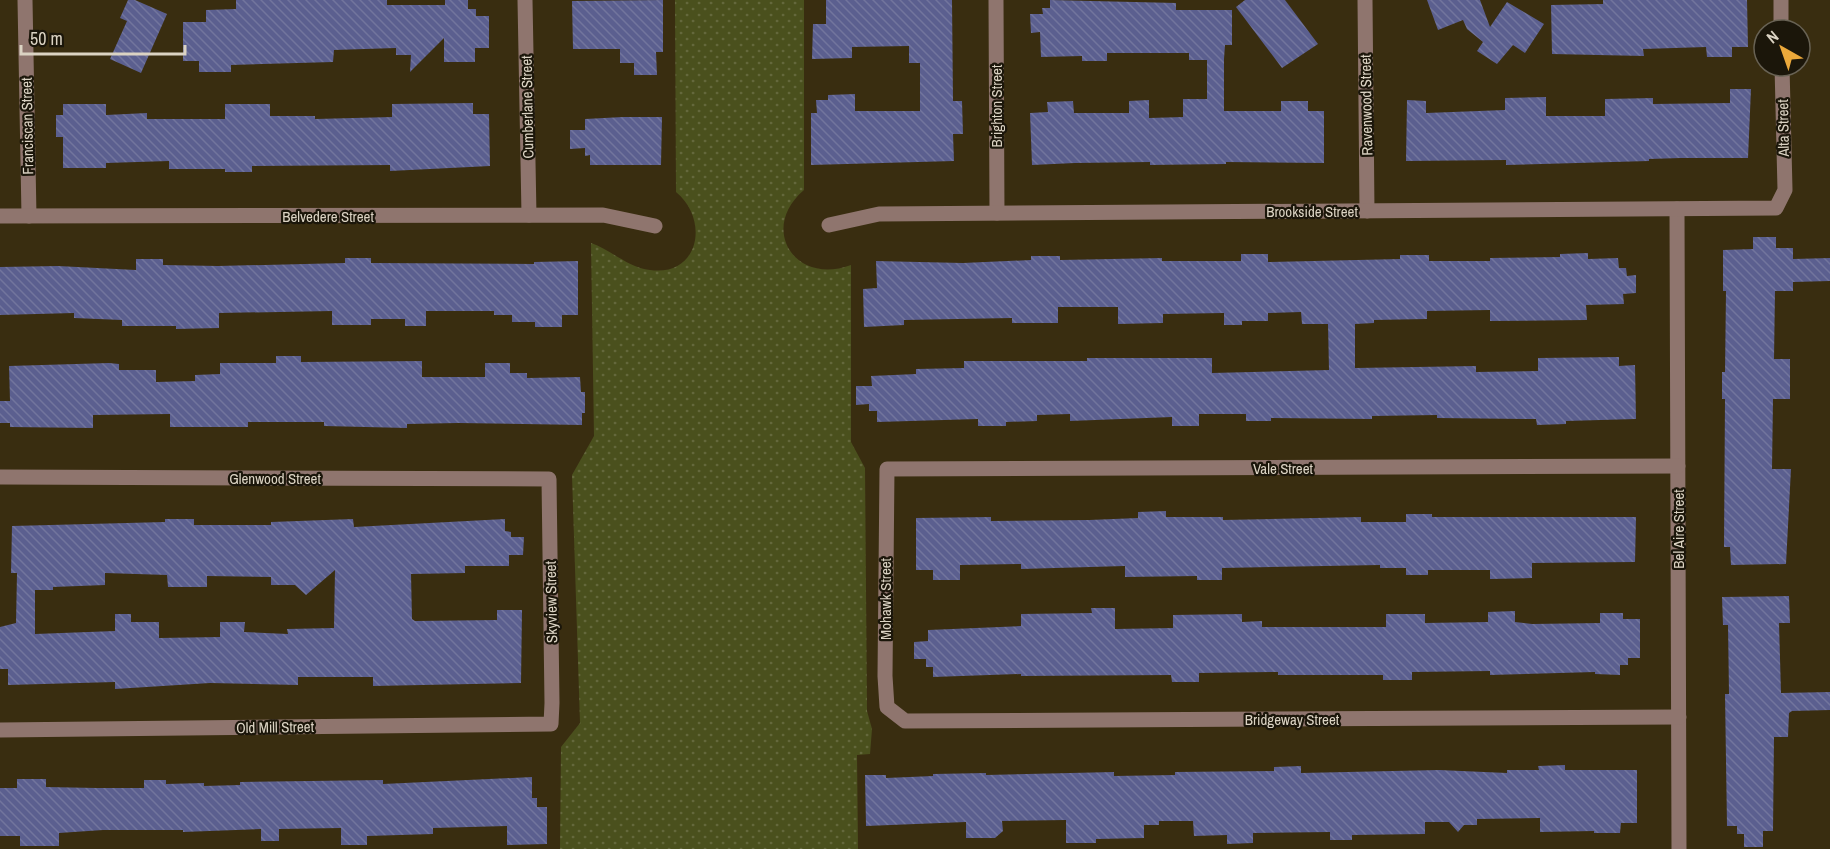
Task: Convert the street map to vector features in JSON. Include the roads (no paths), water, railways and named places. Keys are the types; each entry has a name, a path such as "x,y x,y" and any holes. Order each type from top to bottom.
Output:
{"street":[{"name":"Franciscan Street","path":"25,0 29,216"},
{"name":"Cumberlane Street","path":"525,0 529,215"},
{"name":"Brighton Street","path":"996,0 997,213"},
{"name":"Ravenwood Street","path":"1365,0 1367,211"},
{"path":"1781,0 1781,18"},
{"name":"Alta Street","path":"1782,78 1785,190"},
{"name":"Brookside Street","path":"829,225 879,214 1776,208 1785,190"},
{"name":"Bel Aire Street","path":"1677,209 1679,849"},
{"name":"Belvedere Street","path":"0,216 603,215 654,226"},
{"name":"Vale Street","path":"887,469 1678,466"},
{"name":"Mohawk Street","path":"887,469 885,676 887,707 904,721"},
{"name":"Glenwood Street","path":"0,477 549,479"},
{"name":"Skyview Street","path":"549,479 551,724"},
{"name":"Bridgeway Street","path":"904,721 1679,717"},
{"name":"Old Mill Street","path":"0,730 551,724"}]}
